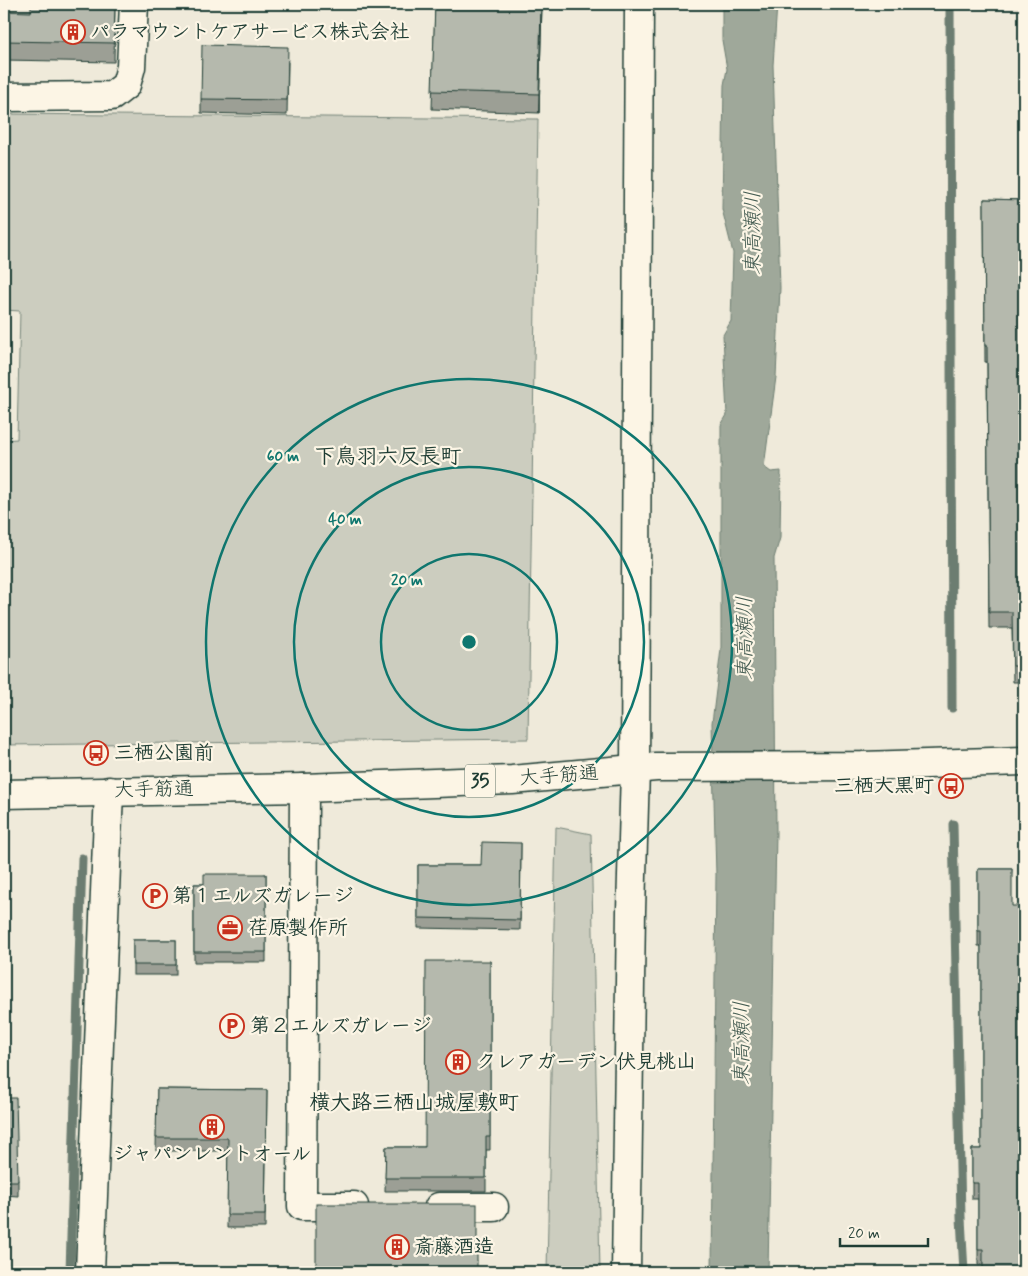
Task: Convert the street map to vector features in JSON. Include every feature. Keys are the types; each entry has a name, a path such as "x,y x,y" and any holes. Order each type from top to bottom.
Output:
{"street":[{"path":"4,97 112,96 126,85 131,67 134,4"},
{"path":"626,1272 631,911 646,769 639,4"},
{"name":"大手筋通","path":"4,794 304,788 512,780 646,769 1024,761"},
{"path":"304,788 302,1206 378,1206"},
{"path":"90,1272 109,791"},
{"path":"417,1207 494,1207"}],"shaded area":[{"path":"4,114 538,119 528,739 4,745 4,440 17,439 20,311 4,310"},
{"path":"556,827 591,834 600,1272 547,1272"}],"water":[{"name":"東高瀬川","path":"722,4 777,4 773,65 780,288 776,377 764,467 771,472 781,471 780,538 774,558 776,833 768,1272 712,1272 716,875 712,723 721,649 721,425 727,415 723,335 731,321 733,253 722,209 724,85 727,69 722,40"}],"building":[{"name":"パラマウントケアサービス株式会社","path":"31,4 115,4 114,43 4,41 4,11 31,12"},
{"path":"435,4 541,4 539,94 432,91"},
{"path":"202,45 288,47 287,100 201,99"},
{"path":"984,199 1024,200 1024,666 1013,666 1012,612 989,612"},
{"path":"4,360 5,360 4,401"},
{"path":"482,842 521,843 520,920 418,918 418,865 481,865"},
{"path":"978,869 1012,869 1012,906 1024,906 1024,1272 983,1272 983,1249 978,1249 978,1183 972,1183 972,1149 981,1149 981,931 978,931"},
{"name":"荏原製作所","path":"204,874 266,874 266,952 194,952 194,884 204,884"},
{"path":"133,940 176,940 176,965 133,965"},
{"name":"クレアガーデン伏見桃山","path":"426,961 490,961 490,1137 486,1137 486,1178 385,1178 386,1147 425,1147"},
{"path":"157,1089 267,1090 265,1215 227,1215 228,1138 156,1138"},
{"path":"4,1098 16,1098 18,1181 4,1181"},
{"name":"斎藤酒造","path":"316,1204 477,1204 477,1272 316,1272"}],"waterway":[{"path":"950,4 952,708"},
{"path":"953,824 961,1218 964,1272"},
{"path":"70,1272 82,858"}],"place":[{"name":"パラマウントケアサービス株式会社","path":"73,32"},
{"name":"三栖公園前","path":"96,753"},
{"name":"三栖大黒町","path":"951,786"},
{"name":"第１エルズガレージ","path":"155,896"},
{"name":"荏原製作所","path":"230,928"},
{"name":"第２エルズガレージ","path":"232,1026"},
{"name":"クレアガーデン伏見桃山","path":"458,1062"},
{"name":"ジャパンレントオール","path":"212,1127"},
{"name":"斎藤酒造","path":"397,1247"}],"district":[{"name":"下鳥羽六反長町","path":"388,457"},
{"name":"横大路三栖山城屋敷町","path":"414,1103"}]}
